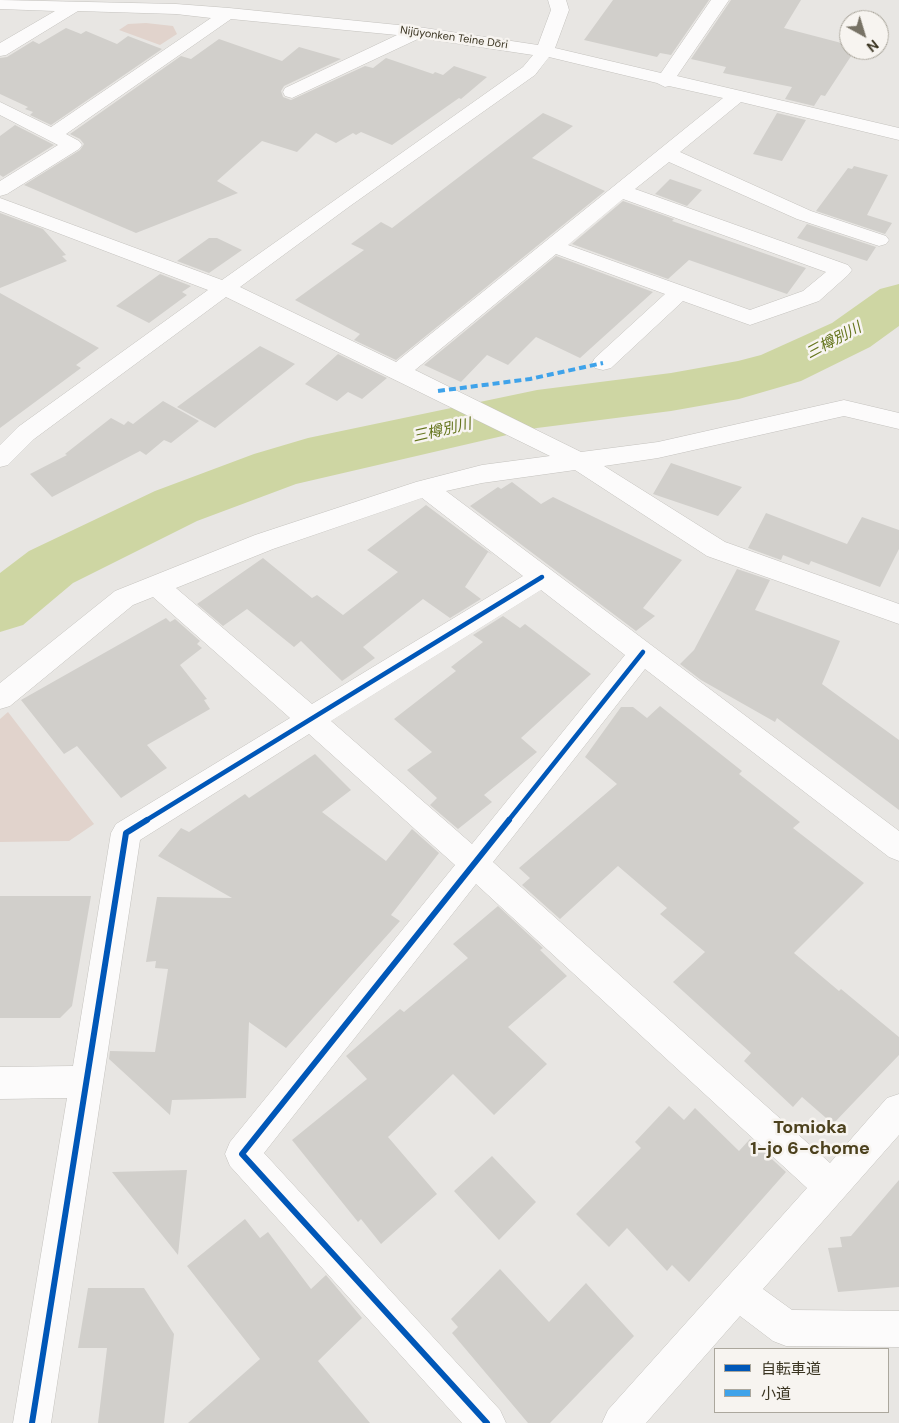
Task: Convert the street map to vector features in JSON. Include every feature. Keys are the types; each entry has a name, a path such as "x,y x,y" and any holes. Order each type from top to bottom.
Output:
{"street":[{"path":"0,459 26,433 224,288 529,70 545,52 560,10 556,0"},
{"path":"665,81 720,0"},
{"name":"Nijūyonken Teine Dōri","path":"0,4 176,9 418,32 545,52 899,134"},
{"path":"0,51 74,6"},
{"path":"52,135 228,13"},
{"path":"292,92 418,32"},
{"path":"398,372 736,97"},
{"path":"0,108 72,145 0,190"},
{"path":"666,153 804,215 879,240"},
{"path":"552,246 750,318 811,296 841,270 620,191"},
{"path":"0,204 224,288 445,394 579,461 716,549 899,614"},
{"path":"603,363 680,292"},
{"path":"0,698 124,598 264,542 425,488 482,474 658,450 844,408 899,421"},
{"path":"0,437 26,433"},
{"path":"425,488 644,652 899,848"},
{"path":"32,1423 126,834 542,577"},
{"path":"156,585 312,719 475,864 831,1187"},
{"path":"487,1423 242,1154 644,652"},
{"path":"0,1083 86,1082"},
{"path":"620,1423 899,1110"},
{"path":"737,1292 786,1328 899,1329"}],"shaded area":[{"path":"146,23 173,26 177,34 160,45 119,30 128,24"},
{"path":"8,712 94,824 69,841 0,842 0,719"}],"building":[{"path":"613,0 709,0 671,55 660,53 657,57 584,40"},
{"path":"731,0 801,0 784,28 839,42 839,60 848,60 825,96 821,95 814,106 785,99 792,87 723,73 726,67 691,59"},
{"path":"66,28 81,34 86,31 117,44 128,36 162,49 51,125 30,115 33,112 25,109 28,107 0,94 0,58 7,57 33,41 39,44"},
{"path":"219,39 282,61 299,47 341,59 284,86 281,91 283,97 291,100 365,66 373,68 386,58 433,74 435,72 443,75 454,66 487,77 461,99 459,98 392,145 361,132 356,135 353,133 336,143 316,133 297,152 262,141 217,181 238,193 136,233 24,185 80,150 84,144 80,139 70,134 181,56 191,59"},
{"path":"543,113 573,126 532,158 605,191 396,360 354,340 360,334 295,300 364,250 351,244 381,222 392,228"},
{"path":"777,113 806,120 782,161 753,154"},
{"path":"15,125 54,145 3,177 0,175 0,136"},
{"path":"854,166 888,175 867,215 892,223 885,234 816,211 848,168 852,169"},
{"path":"670,179 702,190 687,206 655,194"},
{"path":"623,201 674,219 672,221 806,268 787,294 689,260 668,279 572,244"},
{"path":"0,213 43,229 66,255 62,256 67,261 0,288"},
{"path":"807,224 876,247 867,261 797,238"},
{"path":"209,238 217,238 242,250 209,273 177,261"},
{"path":"556,256 653,292 580,358 536,337 508,365 487,355 461,382 424,365"},
{"path":"160,274 191,286 182,292 187,295 149,323 116,306"},
{"path":"0,293 99,348 76,365 81,368 0,428"},
{"path":"260,346 295,364 215,428 177,407"},
{"path":"338,354 387,378 362,399 348,392 337,401 305,384"},
{"path":"163,401 199,421 171,443 164,440 146,455 140,451 52,497 30,474 67,455 65,454 111,418 124,425 128,421 133,424"},
{"path":"671,463 742,487 718,516 653,494"},
{"path":"512,482 541,504 553,497 682,560 643,608 655,616 636,631 470,506 498,487 501,489"},
{"path":"426,505 493,555 488,552 465,587 481,599 450,618 423,599 363,647 375,658 342,681 301,641 294,647 247,609 223,626 197,604 263,558 312,598 317,595 343,615 398,572 367,550"},
{"path":"766,513 847,544 862,517 899,530 899,549 880,587 811,561 809,565 783,555 781,560 748,548"},
{"path":"737,569 770,580 755,610 840,641 822,684 899,740 899,810 777,718 775,722 701,680 680,664 694,650"},
{"path":"503,616 520,628 525,624 591,674 521,738 537,752 484,795 492,802 458,829 430,805 437,798 407,770 432,752 394,719 456,671 451,667 483,642 473,635"},
{"path":"166,618 170,622 175,619 200,641 197,644 202,648 180,665 207,699 204,700 210,709 147,745 167,768 121,798 77,746 64,754 21,700"},
{"path":"660,706 742,771 739,774 800,822 793,828 864,883 794,953 839,991 841,989 899,1037 899,1055 833,1124 802,1097 793,1107 744,1061 751,1053 673,982 705,952 660,914 667,908 618,866 560,919 522,885 530,878 519,868 617,784 585,757 621,707 633,707 647,718"},
{"path":"315,754 351,790 322,812 386,861 412,829 439,853 391,915 400,921 286,1048 249,1022 246,1098 172,1100 170,1115 109,1059 110,1051 155,1052 168,969 155,968 156,961 146,962 157,897 232,898 158,856 181,828 189,832 245,794 249,798"},
{"path":"0,896 91,896 72,1006 60,1018 0,1018"},
{"path":"498,906 543,948 540,950 567,976 508,1027 547,1064 494,1115 453,1074 388,1137 437,1194 381,1244 361,1219 358,1222 292,1140 367,1079 346,1056 400,1009 404,1012 468,958 453,944"},
{"path":"669,1106 684,1120 695,1108 739,1151 750,1139 786,1172 689,1282 672,1265 667,1271 627,1228 609,1247 576,1214 641,1148 635,1142"},
{"path":"492,1156 536,1202 499,1240 454,1191"},
{"path":"187,1170 178,1255 112,1172"},
{"path":"899,1180 899,1287 838,1292 828,1248 842,1247 840,1237 851,1236"},
{"path":"245,1219 260,1238 268,1232 311,1289 326,1275 362,1318 318,1361 370,1423 188,1423 260,1359 187,1266"},
{"path":"500,1269 549,1322 586,1283 634,1336 550,1423 528,1423 452,1333 458,1327 451,1319"},
{"path":"88,1288 144,1288 174,1334 164,1423 98,1423 107,1348 78,1348"}],"waterway":[{"name":"三樽別川","path":"0,608 51,567 176,506 275,469 308,459 537,409 671,392 739,380 781,368 851,335 899,301"}],"marked path":[{"path":"438,391 530,379 603,363"}],"cycle path":[{"path":"32,1423 126,833 542,577"},
{"path":"487,1423 242,1154 643,652"}],"district":[{"name":"Tomioka 1-jo 6-chome","path":"810,1138"}]}
